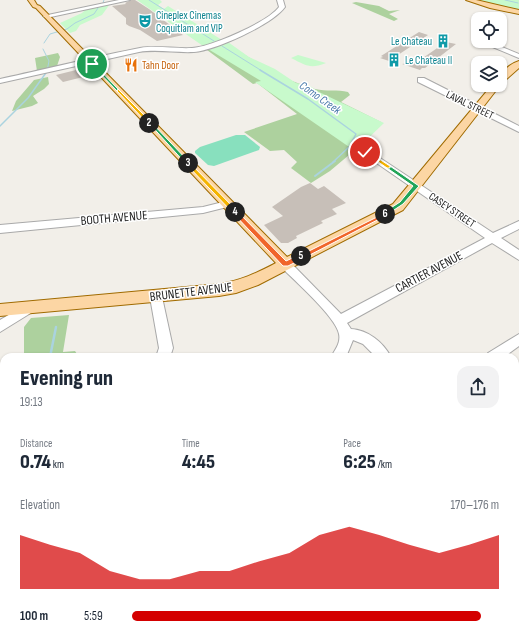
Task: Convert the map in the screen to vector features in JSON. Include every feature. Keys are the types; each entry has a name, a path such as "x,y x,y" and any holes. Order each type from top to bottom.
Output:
{"main road":[{"path":"31,0 39,6 38,7 60,31 286,264"},
{"path":"469,0 492,7 519,12"},
{"path":"507,74 519,64"},
{"name":"BRUNETTE AVENUE","path":"3,311 219,290 236,287 253,281 394,210 416,186 491,92"}],"street":[{"path":"46,16 127,0"},
{"path":"0,81 147,49 187,50 211,46 275,14 282,7 280,0"},
{"path":"499,48 519,56"},
{"name":"LAVAL STREET","path":"420,80 519,130"},
{"name":"CASEY STREET","path":"365,152 519,256"},
{"name":"BOOTH AVENUE","path":"0,229 203,210 227,204"},
{"name":"CARTIER AVENUE","path":"339,321 519,224"},
{"path":"286,264 339,321 346,334 345,345 340,353"},
{"path":"156,297 166,348 164,353"},
{"path":"0,327 29,308"},
{"path":"346,334 359,334 364,336 380,353"},
{"path":"499,353 519,339"}],"green space":[{"path":"137,0 160,0 162,2 158,5 164,9 168,6 222,40 203,46"},
{"path":"474,0 519,0 519,10"},
{"path":"356,2 379,6 389,11 400,10 389,14 398,19 394,21 352,3"},
{"path":"110,4 102,15 80,25 76,31 70,33 60,23 82,13 86,9"},
{"path":"228,42 249,57 275,69 296,83 310,86 319,92 384,123 355,151 255,82 261,81 208,49"},
{"path":"226,43 291,81 319,90 348,92 350,95 341,102 381,122 362,144 330,171 311,183 291,168 297,162 284,150 270,151 244,132 297,114 257,83 253,84 207,50"},
{"path":"58,53 60,57 57,66 37,71 35,58"},
{"path":"298,55 326,63 316,66 308,66 291,58"},
{"path":"48,77 49,84 33,96 38,103 12,111 16,101 34,80"},
{"path":"236,135 245,135 260,147 259,150 214,166 208,165 195,153 195,151 200,147"},
{"path":"69,315 63,352 75,351 76,353 24,353 24,327 31,318"}],"building":[{"name":"Cineplex Cinemas Coquitlam and VIP","path":"135,0 149,9 183,35 157,41 140,30 126,24 126,18 112,6 126,4 125,3"},
{"path":"419,32 428,35 389,61 380,58 383,57 381,56"},
{"path":"446,42 456,44 425,68 420,70 402,64 417,62"},
{"path":"80,69 87,76 63,82 56,75"},
{"path":"310,183 318,189 324,186 346,203 332,209 337,214 321,221 323,223 296,236 297,238 288,243 281,243 264,225 283,216 272,207 301,187"}],"waterway":[{"name":"Como Creek","path":"149,0 214,41"},
{"path":"505,0 518,3"},
{"path":"44,43 50,34 67,29 75,23 94,14 98,8"},
{"name":"Como Creek","path":"222,46 262,71"},
{"path":"43,49 49,61 47,71"},
{"path":"0,126 28,98 48,70"},
{"name":"Como Creek","path":"260,70 308,99 356,134 349,147 333,162"},
{"name":"Como Creek","path":"315,176 335,161"},
{"path":"51,353 56,327"}],"place":[{"name":"Cineplex Cinemas Coquitlam and VIP","path":"145,21"},
{"name":"Le Chateau","path":"443,41"},
{"name":"Le Chateau II","path":"394,60"},
{"name":"Tahn Door","path":"131,65"}],"route":[{"path":"92,64 286,264 394,210 416,186 365,152"}]}
